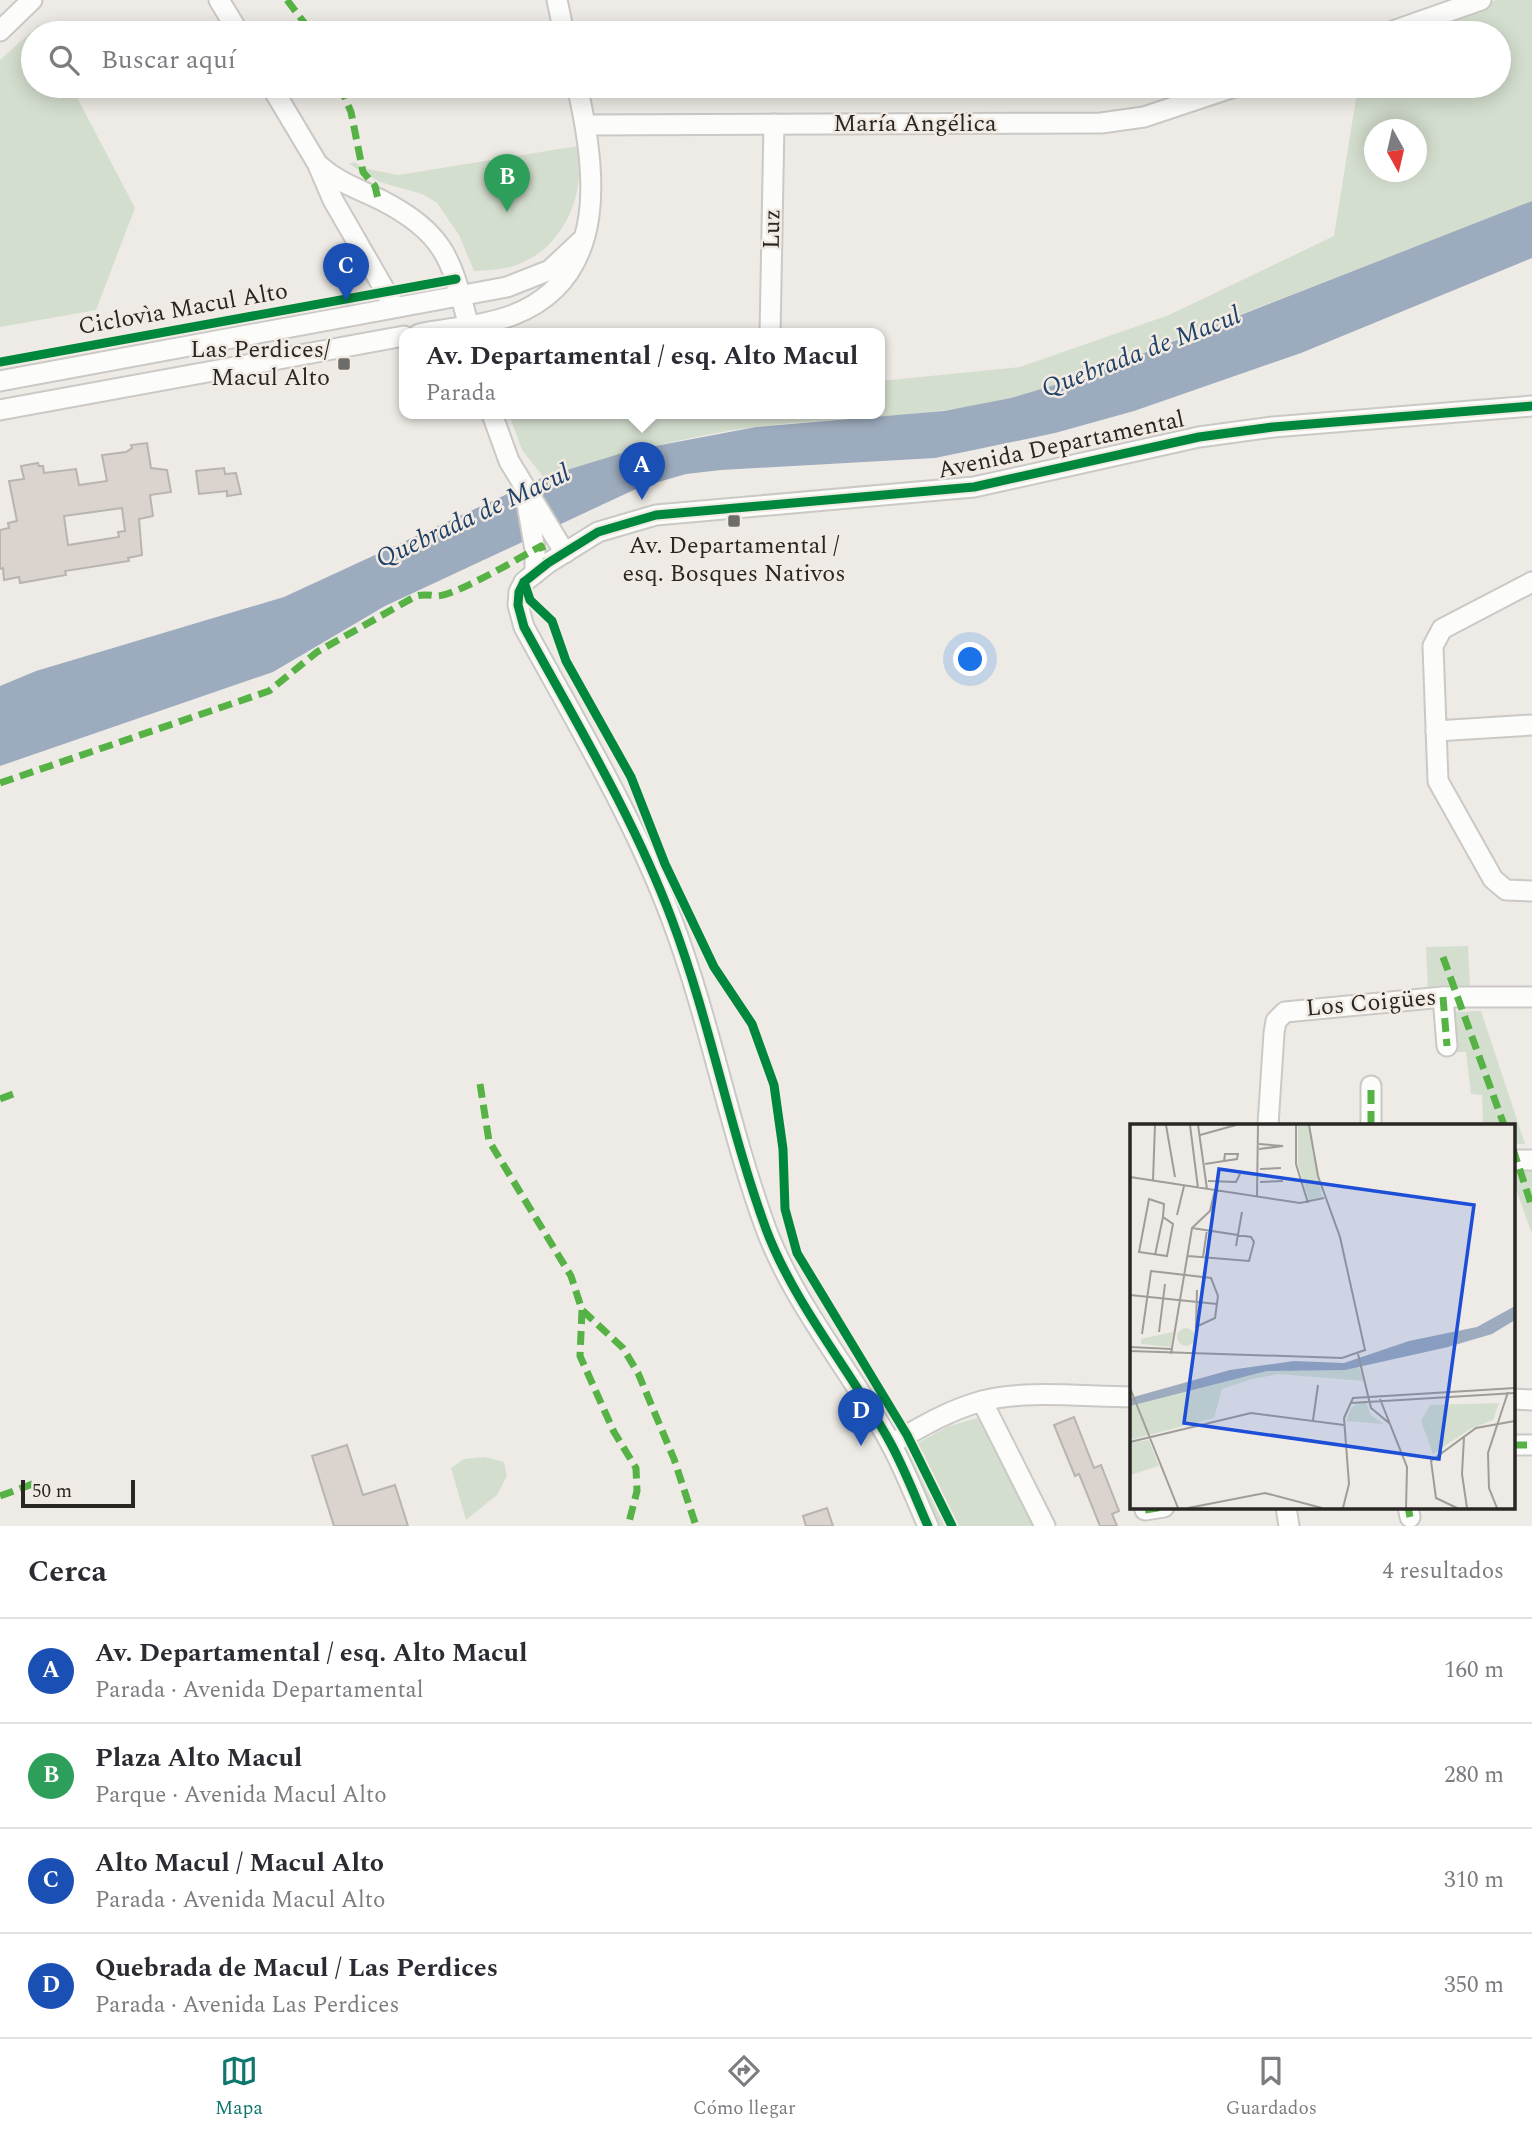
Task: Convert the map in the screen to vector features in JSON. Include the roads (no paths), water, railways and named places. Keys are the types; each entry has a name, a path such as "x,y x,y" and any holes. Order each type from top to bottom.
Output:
{"street":[{"path":"0,31 32,0"},
{"path":"219,0 232,21"},
{"path":"557,0 561,21"},
{"path":"1421,21 1481,0"},
{"path":"278,98 317,163 333,200 394,306"},
{"path":"473,328 514,315 538,302 566,275 581,242 591,210 593,186 586,125 580,98"},
{"name":"María Angélica","path":"586,125 1101,123 1144,117 1201,98"},
{"name":"Luz","path":"770,328 774,124"},
{"path":"317,163 347,186 388,204 425,227 446,255 470,328"},
{"path":"0,381 507,287 538,277 562,262 581,242"},
{"path":"0,410 399,337"},
{"name":"Avenida Departamental","path":"535,573 598,532 656,515 974,487 1199,437 1273,427 1532,406"},
{"path":"494,419 543,536 565,553"},
{"path":"543,536 535,573 519,592 518,605 524,627 593,753 656,880 689,967 766,1230 790,1279 891,1444 928,1526"},
{"path":"1532,582 1443,629 1433,646 1438,781 1493,879 1506,890 1532,891"},
{"path":"1436,731 1532,725"},
{"path":"1443,997 1447,1046"},
{"name":"Los Coigües","path":"1269,1124 1274,1033 1276,1021 1285,1012 1299,1008 1443,997 1532,997"},
{"path":"1371,1086 1371,1124"},
{"path":"1514,1160 1532,1160"},
{"path":"891,1444 928,1422 982,1401 1027,1397 1130,1397"},
{"path":"1514,1399 1532,1399"},
{"path":"982,1401 1045,1526"},
{"path":"1514,1445 1532,1445"},
{"path":"1286,1508 1289,1526"}],"water":[{"name":"Quebrada de Macul","path":"1532,201 1532,258 1301,353 1134,411 1055,433 935,458 721,470 686,474 638,488 385,606 273,672 0,766 0,686 36,671 284,597 544,477 629,451 756,427 850,419 885,419 885,416 944,411 1011,398 1085,376"}],"place":[{"name":"Plaza Alto Macul","path":"507,212"},
{"name":"Alto Macul / Macul Alto","path":"346,301"},
{"name":"Las Perdices/ Macul Alto","path":"344,364"},
{"name":"Av. Departamental / esq. Alto Macul","path":"642,500"},
{"name":"Av. Departamental / esq. Bosques Nativos","path":"734,521"},
{"name":"Quebrada de Macul / Las Perdices","path":"861,1446"}]}
